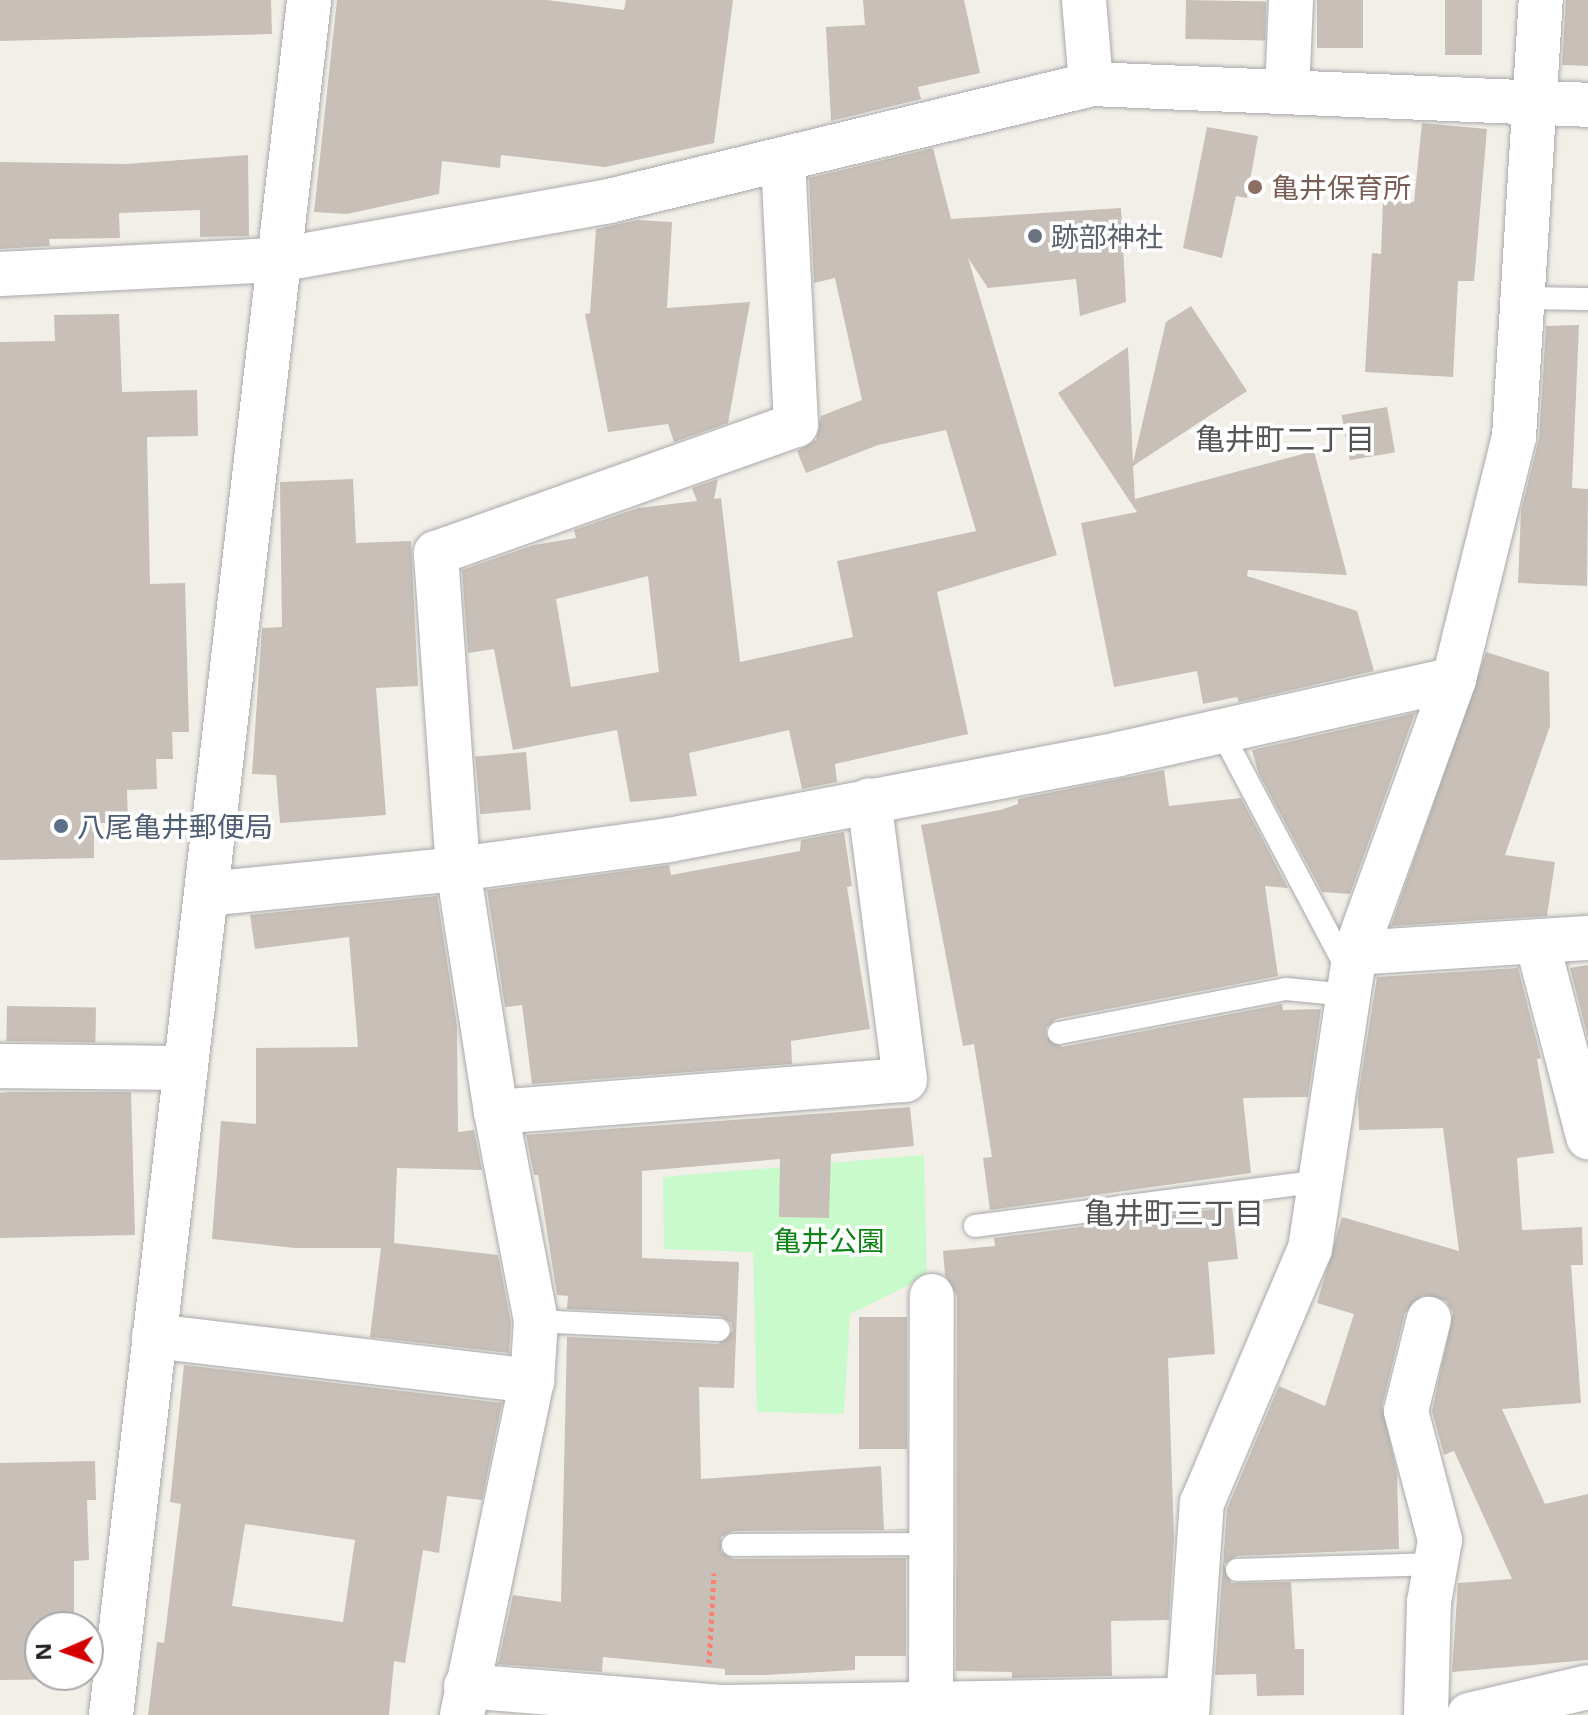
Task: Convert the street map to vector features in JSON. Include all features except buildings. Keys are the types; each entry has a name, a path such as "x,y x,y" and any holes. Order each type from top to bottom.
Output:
{"street":[{"path":"111,1715 309,0"},
{"path":"1084,0 1091,84"},
{"path":"1287,92 1291,0"},
{"path":"783,159 796,425 436,553 458,869 496,1112 536,1321 532,1381 464,1701 718,1709 931,1703 1006,1709 1186,1707 1202,1503 1310,1249 1352,975 1454,679 1514,437 1541,0"},
{"path":"0,274 278,260 609,201 1091,84 1588,105"},
{"path":"207,894 458,869 669,840 1221,731 1454,679"},
{"path":"496,1112 905,1080 869,800"},
{"path":"1352,975 1537,942 1588,938"},
{"path":"1537,942 1588,1137"},
{"path":"0,1066 186,1068"},
{"path":"931,1703 932,1296"},
{"path":"1426,1715 1429,1602 1440,1540 1406,1411 1429,1319"},
{"path":"154,1336 532,1381"},
{"path":"1469,1715 1588,1687"}],"lane":[{"path":"1523,298 1588,299"},
{"path":"1059,1033 1352,975 1221,731"},
{"path":"975,1226 1320,1181"},
{"path":"536,1321 719,1330"},
{"path":"733,1545 931,1544"},
{"path":"1237,1570 1436,1564"}],"path":[{"path":"718,1709 715,1559 733,1545"}],"green space":[{"name":"亀井公園","path":"924,1155 927,1276 850,1314 844,1414 757,1412 753,1252 664,1249 663,1177"}],"place":[{"name":"亀井保育所","path":"1255,187"},
{"name":"跡部神社","path":"1035,236"},
{"name":"八尾亀井郵便局","path":"61,826"}],"district":[{"name":"亀井町二丁目","path":"1285,439"},
{"name":"亀井町三丁目","path":"1174,1213"}]}
